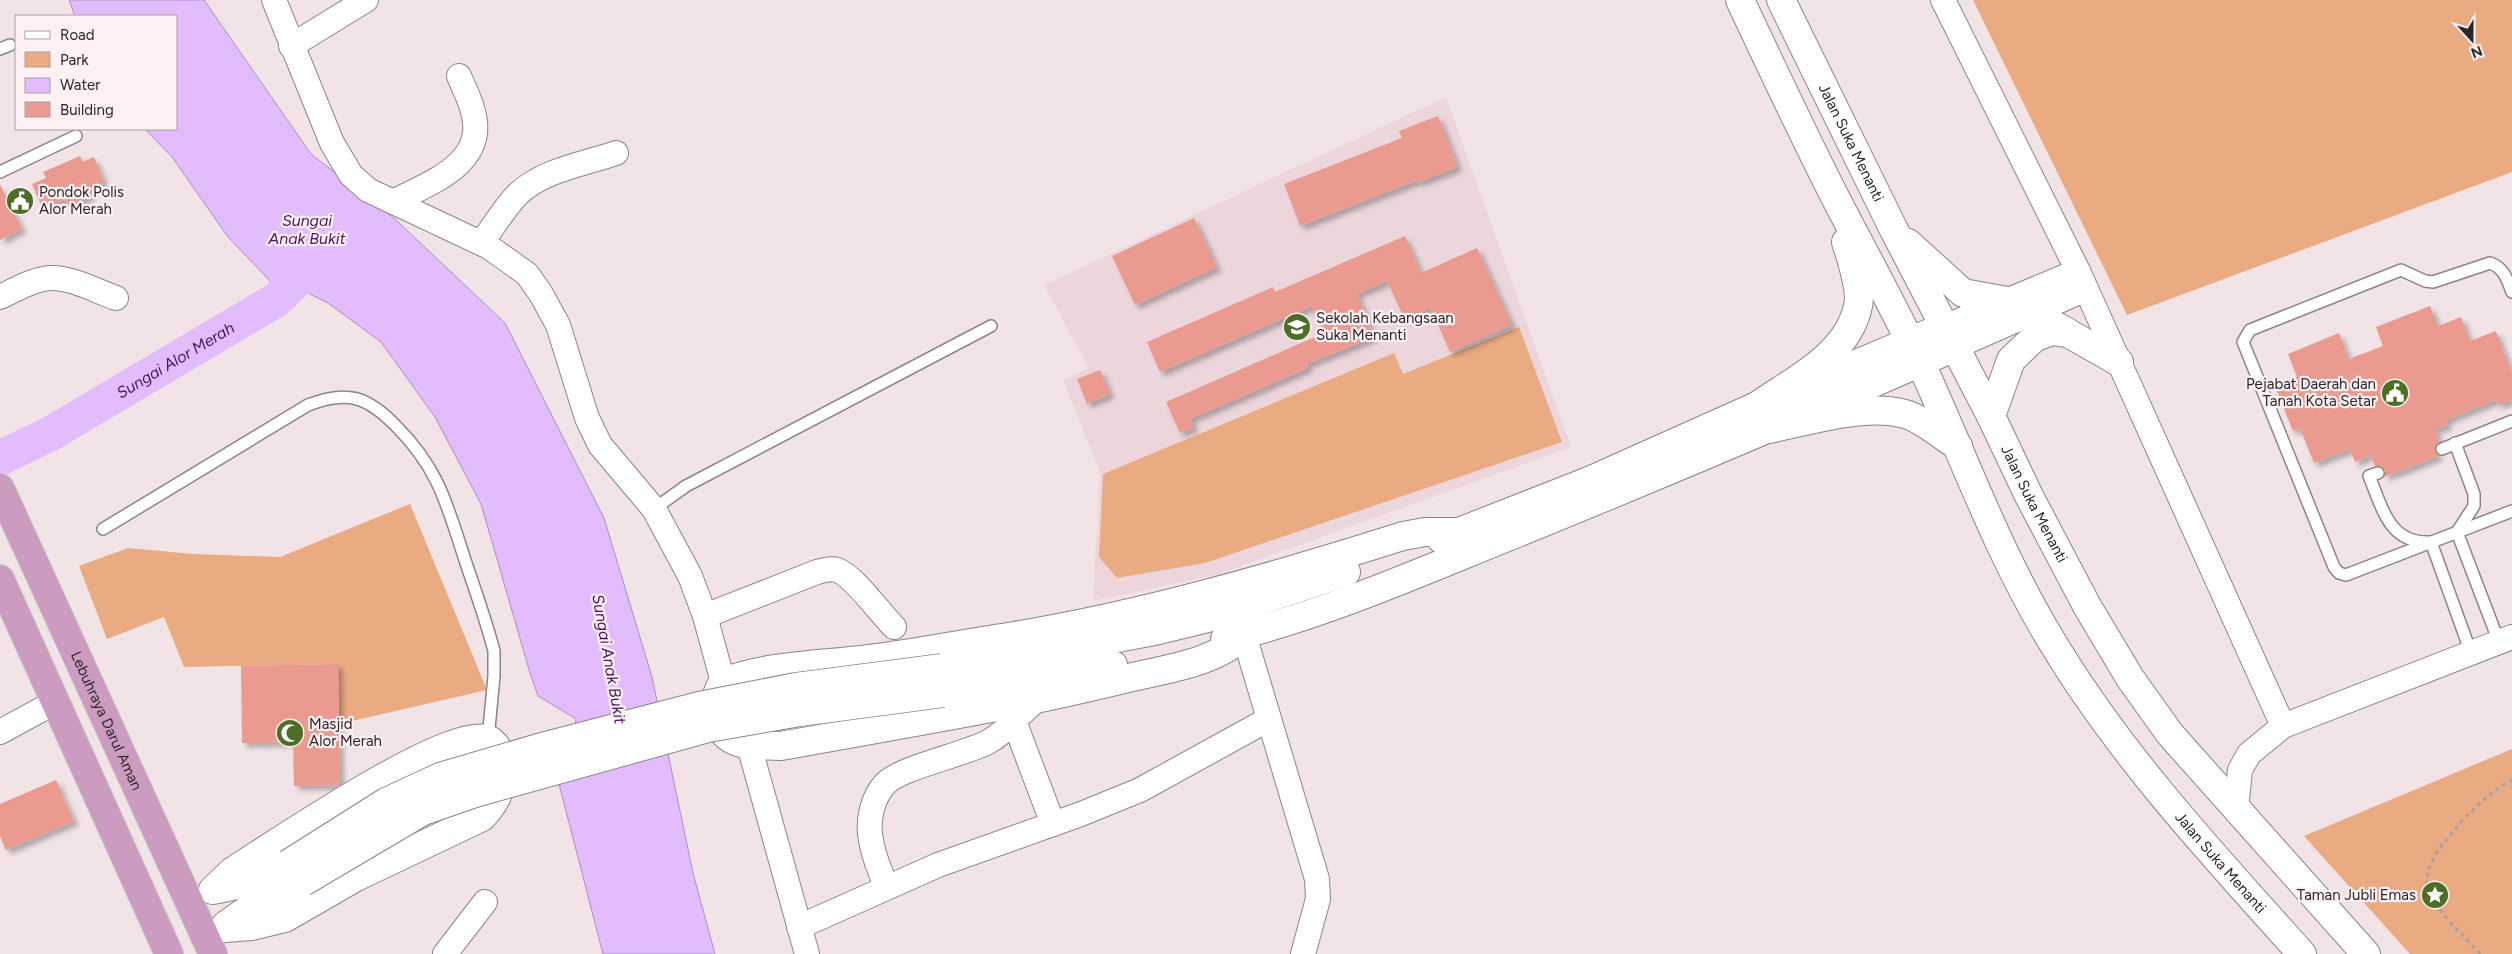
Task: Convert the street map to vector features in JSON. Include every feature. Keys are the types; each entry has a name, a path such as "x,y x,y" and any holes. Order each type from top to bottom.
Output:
{"highway":[{"name":"Lebuhraya Darul Aman","path":"0,488 179,879 215,942"},
{"path":"0,579 169,954"}],"street":[{"path":"274,0 291,46 340,160 350,175 368,190 482,244 509,260 526,274 541,294 558,325 587,418 600,445 654,509 686,567 705,616 723,682 714,700 716,721 729,738 749,745 781,746 1037,700 1200,660 1232,646 1244,635"},
{"path":"291,46 366,0"},
{"name":"Jalan Suka Menanti","path":"1740,0 1828,184 1915,352 1958,446 1986,515 2049,638 2086,695 2130,755 2236,881 2302,954"},
{"name":"Jalan Suka Menanti","path":"1781,0 1894,230 1991,416 2029,496 2087,606 2130,678 2170,734 2366,954"},
{"path":"1943,0 2082,280 2283,726"},
{"path":"393,202 451,172 468,154 474,140 476,125 473,108 459,76"},
{"path":"482,244 516,196 525,188 549,175 616,153"},
{"path":"1763,418 1833,352 1850,328 1859,305 1853,268 1828,184"},
{"path":"1894,230 1963,293 2017,308 2044,320 2119,362"},
{"path":"0,297 36,281 50,278 65,280 116,298"},
{"path":"943,681 1123,663 1244,635 1414,575 1763,418 2082,280"},
{"path":"1991,416 2006,371 2019,350 2035,337 2052,330 2068,333"},
{"path":"215,942 246,911 296,873 423,811 475,793 708,728 800,712 943,681 1025,656 1159,630 1212,617 1459,532 1589,481 1763,418 1858,412 1907,414 1958,446"},
{"path":"723,682 745,674 877,658 1027,634 1127,613 1257,581 1403,536 1425,532 1459,532"},
{"path":"705,616 829,569 838,570 848,577 894,627"},
{"path":"1244,635 1317,879 1318,899 1303,954"},
{"path":"2236,810 2240,770 2250,754 2283,726 2505,640"},
{"path":"886,887 871,842 869,826 872,810 883,787 899,775 950,758 988,742 1003,732 1024,709 1037,700"},
{"path":"0,732 55,702"},
{"path":"799,927 938,865 1053,824 1164,779 1224,742 1269,719"},
{"path":"1014,721 1053,824"},
{"path":"213,890 233,870 402,767 472,738 488,739 495,744 502,758 501,786 494,804 482,817 356,877 285,918 252,926 215,942"},
{"path":"749,745 807,954"},
{"path":"179,879 213,890 296,873"},
{"path":"445,954 485,902"}],"lane":[{"path":"0,172 76,136"},
{"path":"2512,292 2505,274 2499,266 2490,263 2433,282 2425,281 2401,270 2250,330 2245,335 2243,342 2334,568 2339,573 2346,574 2512,511"},
{"path":"654,509 686,486 991,326"},
{"path":"103,529 308,405 340,396 369,403 380,409 415,445 428,462 444,498 494,651 494,676 488,739"},
{"path":"2442,448 2512,421"},
{"path":"2455,443 2474,494 2474,506 2458,532"},
{"path":"2378,473 2369,476 2392,525 2409,540 2431,542"},
{"path":"2458,532 2505,640"},
{"path":"2431,542 2471,653"}],"path":[{"path":"2480,954 2443,912 2429,892 2426,881 2427,870 2456,826 2480,802 2512,780"}],"shaded area":[{"name":"Sekolah Kebangsaan Suka Menanti","path":"1446,97 1571,447 1216,575 1093,601 1100,472 1063,380 1089,368 1044,285"}],"green space":[{"path":"1973,0 2512,0 2512,172 2127,315"},
{"path":"1519,327 1562,442 1205,563 1117,578 1099,557 1103,474 1394,353 1403,374"},
{"path":"410,504 487,690 339,724 338,664 184,667 164,617 107,639 79,566 128,548 193,554 280,557"},
{"name":"Taman Jubli Emas","path":"2512,749 2512,954 2410,954 2304,836"}],"water":[{"name":"Sungai Anak Bukit","path":"69,0 204,0 311,154 395,219 505,323 604,518 652,677 693,873 715,954 603,954 553,761 572,748 576,719 538,696 481,504 435,417 381,342 328,303 306,292 276,300 270,281 228,237 172,157 146,130 178,130 178,15 75,15"}],"building":[{"path":"1438,116 1458,167 1419,182 1418,180 1300,226 1284,184 1402,138 1399,131"},
{"path":"80,156 83,162 94,157 104,182 88,189 91,196 68,206 65,199 43,209 32,184 46,178 43,172"},
{"path":"0,184 22,229 0,240"},
{"path":"1194,218 1217,267 1135,305 1112,256"},
{"path":"1405,236 1421,273 1477,248 1512,325 1450,352 1431,308 1405,320 1387,281 1357,294 1374,337 1307,364 1308,368 1190,419 1194,427 1180,433 1166,402 1324,333 1312,306 1160,372 1147,342 1273,287 1275,292"},
{"name":"Pejabat Daerah dan Tanah Kota Setar","path":"2430,306 2438,326 2461,317 2470,341 2496,331 2512,373 2512,400 2498,405 2496,400 2446,420 2448,425 2435,430 2439,442 2436,445 2435,451 2439,456 2384,477 2385,470 2380,466 2375,466 2371,455 2355,462 2350,449 2314,463 2300,428 2293,431 2275,386 2297,377 2288,354 2339,333 2349,359 2383,346 2376,327"},
{"path":"1100,370 1110,394 1087,404 1077,379"},
{"name":"Masjid Alor Merah","path":"338,664 340,785 294,786 293,742 242,743 241,666"},
{"path":"56,780 74,821 6,850 0,836 0,804"}],"waterway":[{"name":"Sungai Alor Merah","path":"0,458 50,434 276,300 311,267"}],"place":[{"name":"Pondok Polis Alor Merah","path":"20,201"},
{"name":"Sekolah Kebangsaan Suka Menanti","path":"1297,327"},
{"name":"Pejabat Daerah dan Tanah Kota Setar","path":"2395,393"},
{"name":"Masjid Alor Merah","path":"290,733"},
{"name":"Taman Jubli Emas","path":"2435,895"}]}
